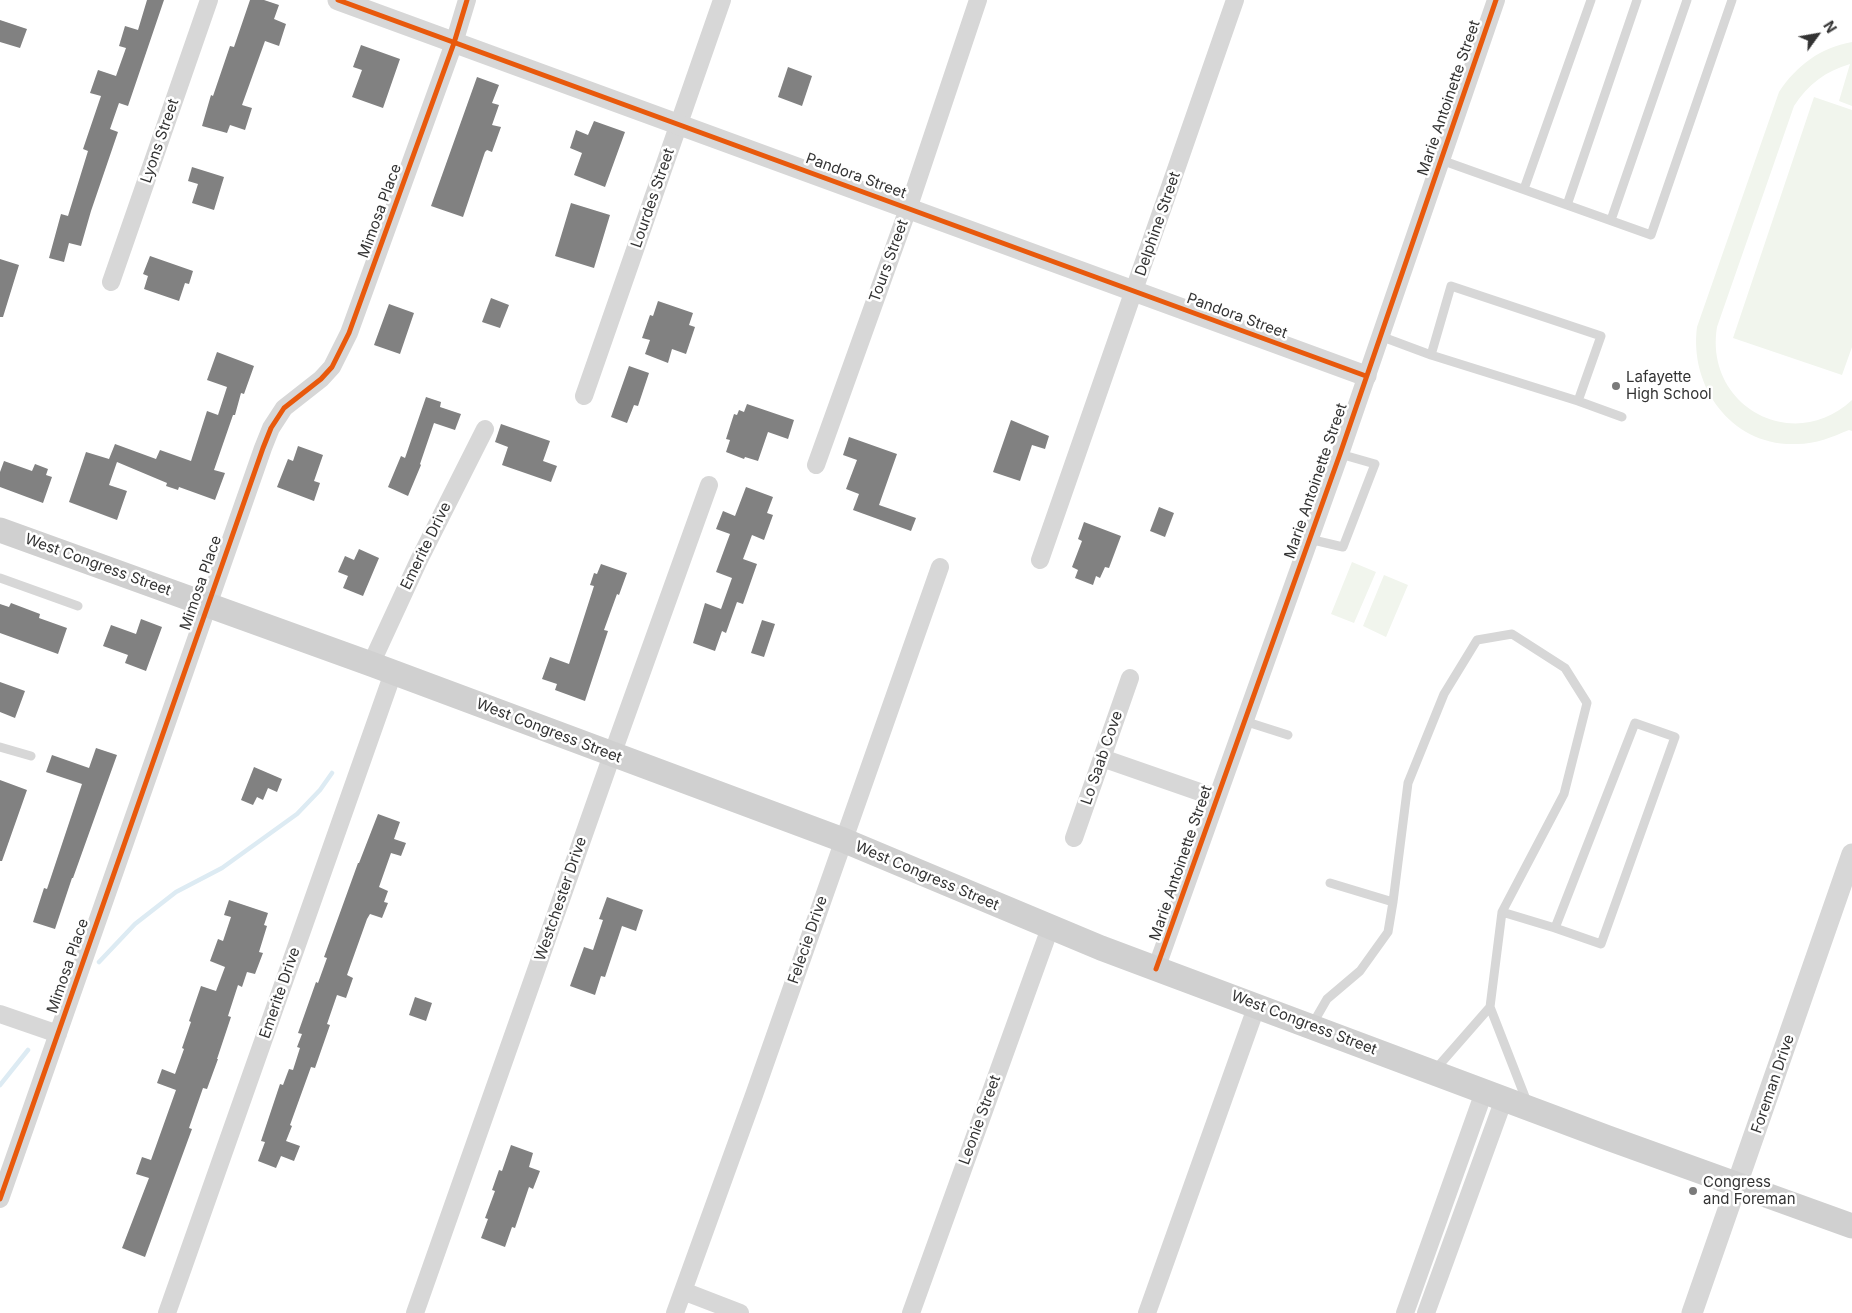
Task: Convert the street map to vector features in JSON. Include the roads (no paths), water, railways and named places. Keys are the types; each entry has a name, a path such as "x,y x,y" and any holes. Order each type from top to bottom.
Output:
{"main road":[{"name":"West Congress Street","path":"0,530 207,604 843,840 1050,928 1156,969 1852,1226"}],"street":[{"name":"Lyons Street","path":"111,282 209,0"},
{"name":"Pandora Street","path":"338,0 1366,376"},
{"name":"Mimosa Place","path":"0,1199 207,604 271,428 284,408 321,379 332,367 346,340 454,43 467,0"},
{"name":"Lourdes Street","path":"584,396 722,0"},
{"name":"Tours Street","path":"816,465 908,208 978,0"},
{"name":"Delphine Street","path":"1040,560 1235,0"},
{"name":"Marie Antoinette Street","path":"1156,969 1340,454 1496,0"},
{"name":"Emerite Drive","path":"167,1313 418,560 485,430"},
{"name":"Westchester Drive","path":"415,1313 709,485"},
{"name":"Felecie Drive","path":"675,1313 940,568"},
{"name":"Lo Saab Cove","path":"1074,838 1130,678"},
{"path":"1102,758 1217,798"},
{"name":"Foreman Drive","path":"1692,1313 1852,854"},
{"name":"Leonie Street","path":"911,1313 1050,928"},
{"path":"1147,1313 1257,1005"},
{"path":"0,1014 58,1034"},
{"path":"1405,1313 1440,1213 1494,1095"},
{"path":"1426,1313 1459,1220 1494,1095"},
{"path":"1440,1213 1459,1220"},
{"path":"1424,1260 1442,1267"},
{"path":"683,1291 740,1313"}],"lane":[{"path":"1524,189 1591,0"},
{"path":"1567,205 1637,0"},
{"path":"1611,220 1687,0"},
{"path":"1441,160 1651,235 1732,0"},
{"path":"1431,355 1451,286 1601,336 1578,401"},
{"path":"1380,336 1431,355 1622,416"},
{"path":"1309,539 1343,547 1375,464 1340,454"},
{"path":"0,578 78,606"},
{"path":"1312,1026 1327,999 1360,971 1388,932 1408,783 1444,694 1477,640 1512,634 1566,668 1587,703 1564,794 1502,912 1490,1007 1529,1108"},
{"path":"1244,720 1288,735"},
{"path":"1502,912 1601,944 1675,737 1635,723 1555,928"},
{"path":"0,747 31,756"},
{"path":"1330,883 1393,902"},
{"path":"1433,1072 1490,1007"}],"waterway":[{"path":"99,962 135,924 176,892 222,868 297,814 320,790 332,773"},
{"path":"0,1085 28,1050"}],"place":[{"name":"Lafayette High School","path":"1616,386"},
{"name":"Congress and Foreman","path":"1693,1191"}]}
